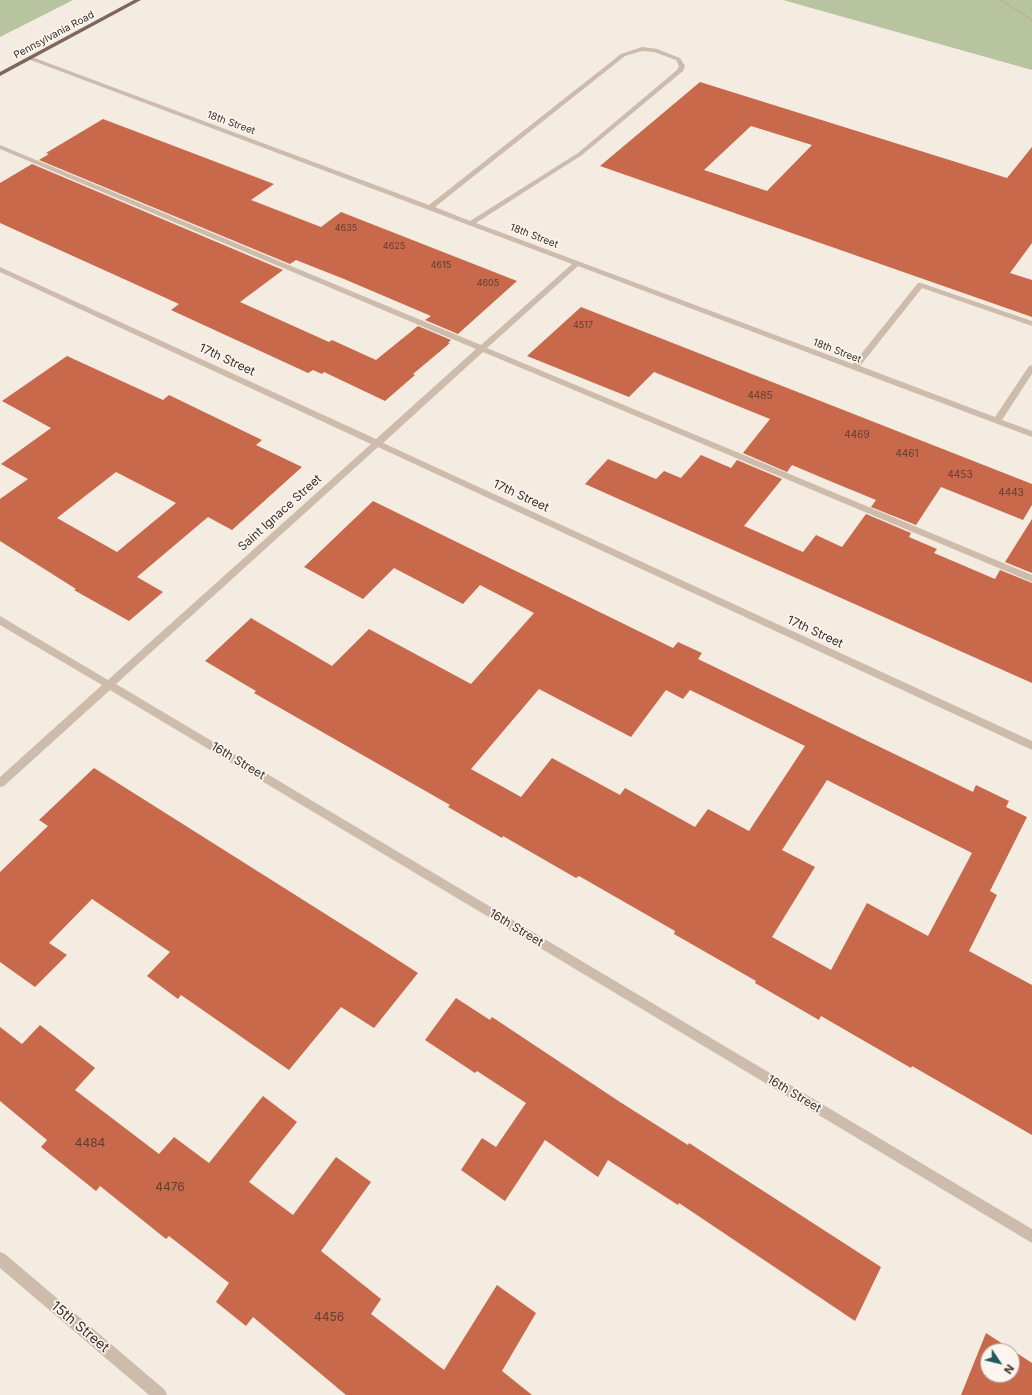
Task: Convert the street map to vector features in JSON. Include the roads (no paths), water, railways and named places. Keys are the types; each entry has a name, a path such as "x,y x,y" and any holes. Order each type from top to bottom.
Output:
{"main road":[{"name":"Pennsylvania Road","path":"0,74 138,0"}],"street":[{"path":"430,208 623,55 642,49 655,50 678,59 682,66 680,71 580,154 471,223"},
{"name":"18th Street","path":"30,58 1032,434"},
{"path":"0,147 1032,579"},
{"name":"Saint Ignace Street","path":"0,783 577,263"},
{"name":"17th Street","path":"0,269 1032,746"},
{"path":"854,368 922,285 1032,324"},
{"path":"997,420 1032,368"},
{"name":"16th Street","path":"0,620 1032,1236"},
{"name":"15th Street","path":"0,1259 160,1395"}]}
